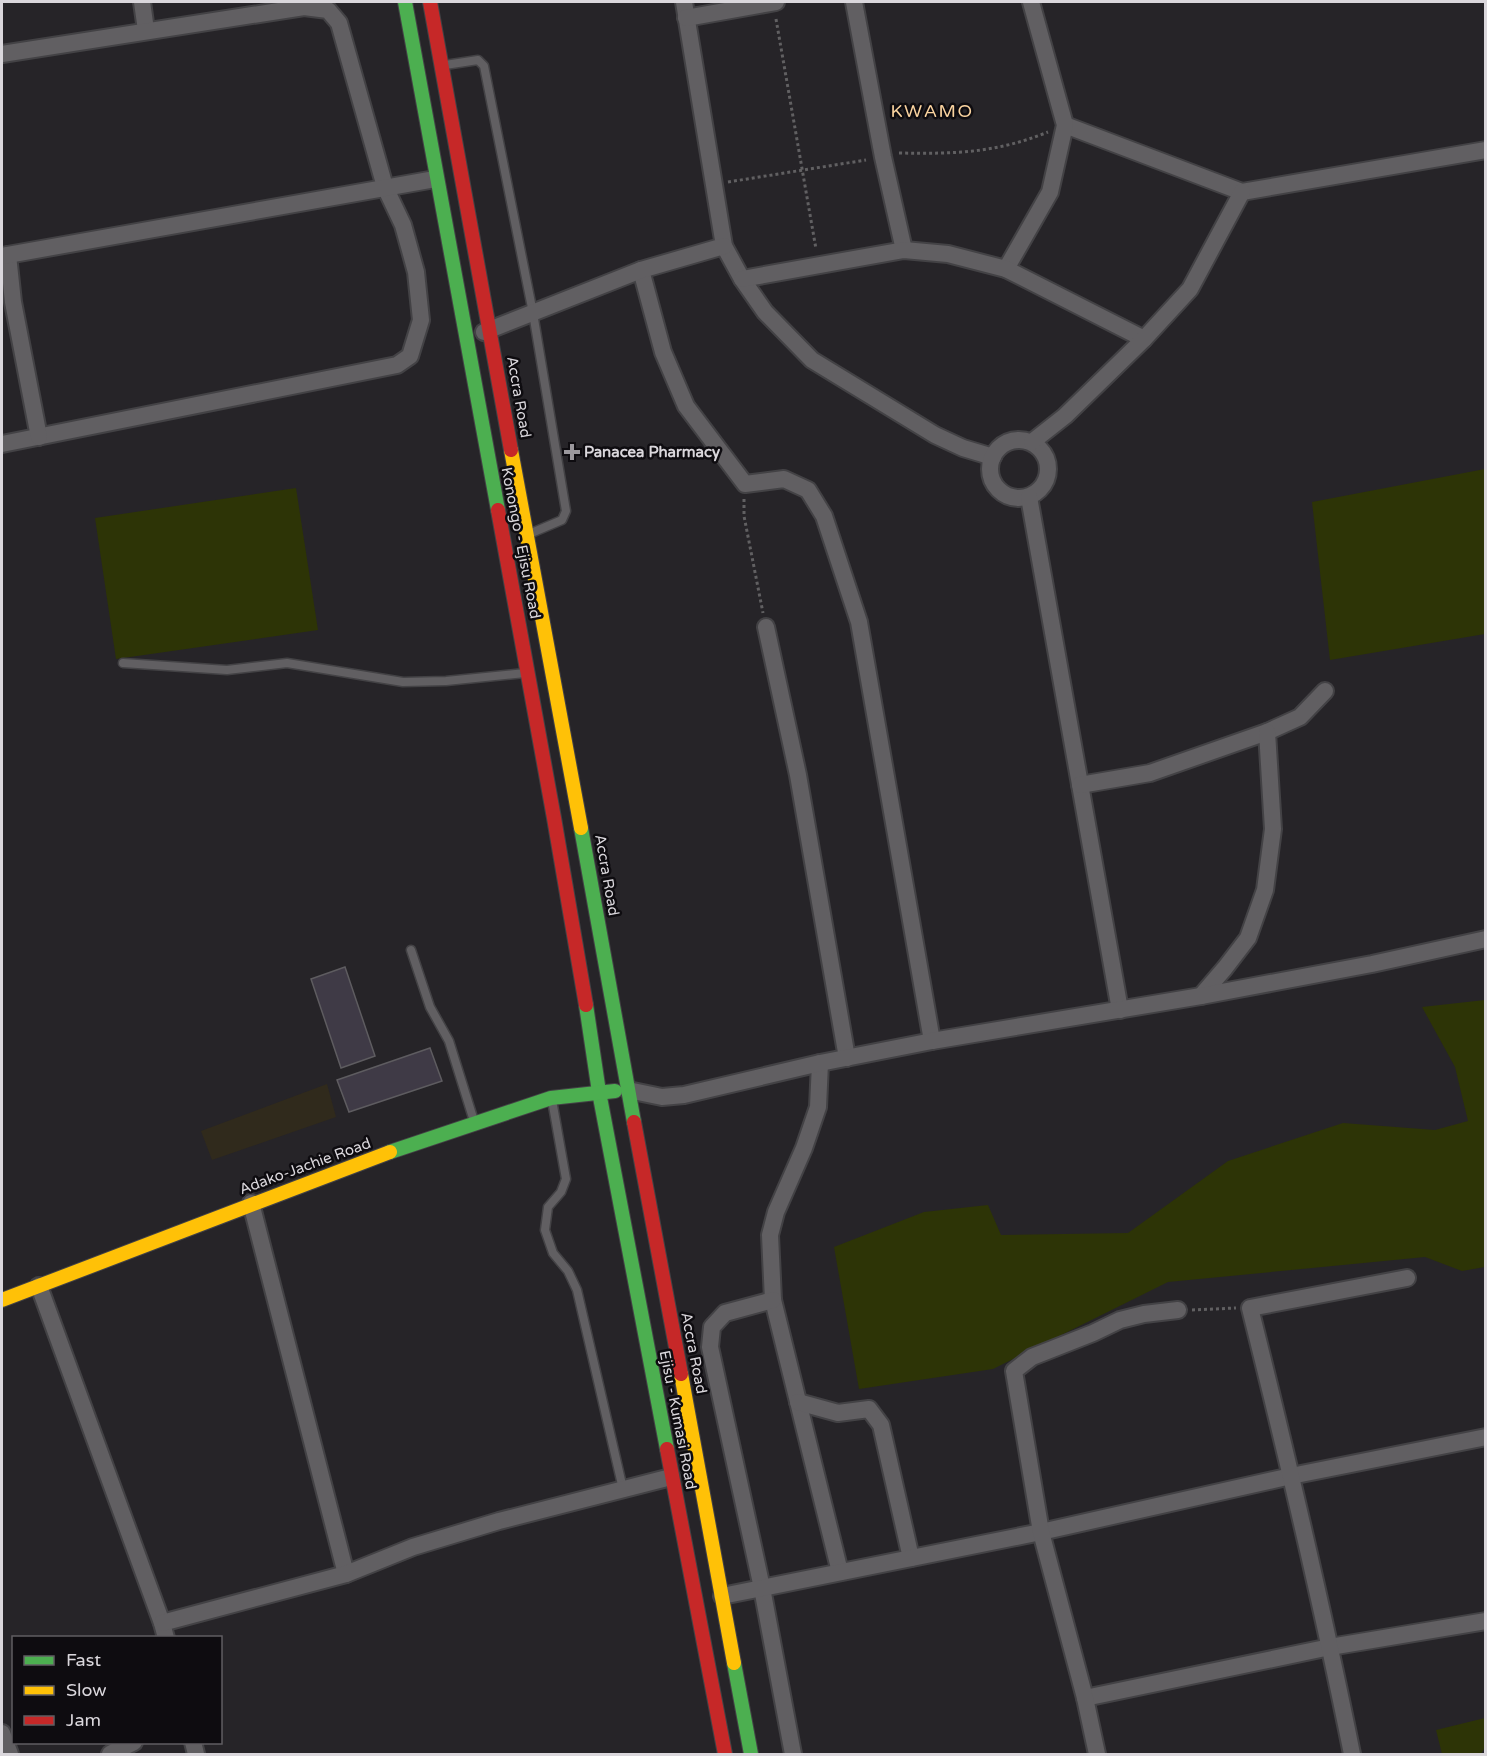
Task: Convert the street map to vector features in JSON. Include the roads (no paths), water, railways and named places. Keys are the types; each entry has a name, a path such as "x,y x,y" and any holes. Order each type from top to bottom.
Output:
{"main road":[{"name":"Konongo - Ejisu Road","path":"405,2 435,179 528,673 585,997 599,1092"},
{"name":"Accra Road","path":"430,2 751,1755"},
{"name":"Adako-Jachie Road","path":"2,1300 381,1155 551,1098 628,1090"},
{"name":"Ejisu - Kumasi Road","path":"599,1092 725,1755"}],"street":[{"path":"141,2 146,30"},
{"path":"775,2 685,10 724,246 742,279 765,312 812,360 935,435 963,448 993,457"},
{"path":"854,2 883,155 904,250"},
{"path":"1006,269 1050,192 1065,125 1031,2"},
{"path":"2,54 304,7 328,10 339,23 385,187 404,225 416,272 421,320 410,356 398,365 2,444"},
{"path":"1065,125 1242,192 1485,153"},
{"path":"39,437 5,255 435,179"},
{"path":"1032,442 1065,416 1144,339 1190,289 1242,192"},
{"path":"466,339 641,270 724,246"},
{"path":"742,279 904,250 948,254 1006,269 1144,339"},
{"path":"641,270 663,352 686,406 745,484 784,479 808,490 824,516 859,622 932,1041"},
{"path":"1009,441 1032,442 1041,449 1047,459 1046,481 1039,491 1029,497 1007,496 998,489 992,479 990,468 993,457 999,447 1009,441"},
{"path":"1029,497 1120,1010"},
{"path":"766,627 798,775 847,1058"},
{"path":"1080,785 1150,773 1267,732 1300,717 1325,691"},
{"path":"1201,996 1248,938 1265,890 1273,829 1267,732"},
{"path":"628,1090 662,1097 684,1095 820,1063 932,1041 1201,996 1372,964 1485,939"},
{"path":"820,1063 818,1107 776,1212 770,1235 773,1300 840,1572"},
{"path":"252,1203 346,1574"},
{"path":"1352,1755 1291,1476 1250,1308 1407,1278"},
{"path":"39,1286 164,1630 346,1574 413,1547 499,1521 671,1477"},
{"path":"773,1300 725,1313 712,1327 710,1347 762,1588 793,1755"},
{"path":"1097,1755 1085,1698 1041,1532 1014,1371 1032,1357 1120,1320 1144,1314 1178,1310"},
{"path":"798,1402 838,1413 869,1409 881,1425 911,1558"},
{"path":"722,1596 1041,1532 1291,1476 1485,1437"},
{"path":"1085,1698 1330,1647 1485,1621"},
{"path":"2,1732 7,1754"},
{"path":"110,1755 132,1744"}],"lane":[{"path":"442,66 478,60 484,66 533,313 566,512 562,520 526,536"},
{"path":"123,663 227,670 287,663 403,682 446,681 528,673"},
{"path":"411,950 430,1007 449,1041 475,1125"},
{"path":"551,1098 566,1179 561,1192 548,1208 545,1230 553,1253 568,1271 577,1290 623,1490"}],"place":[{"name":"Panacea Pharmacy","path":"572,452"}],"district":[{"name":"KWAMO","path":"932,111"}]}
